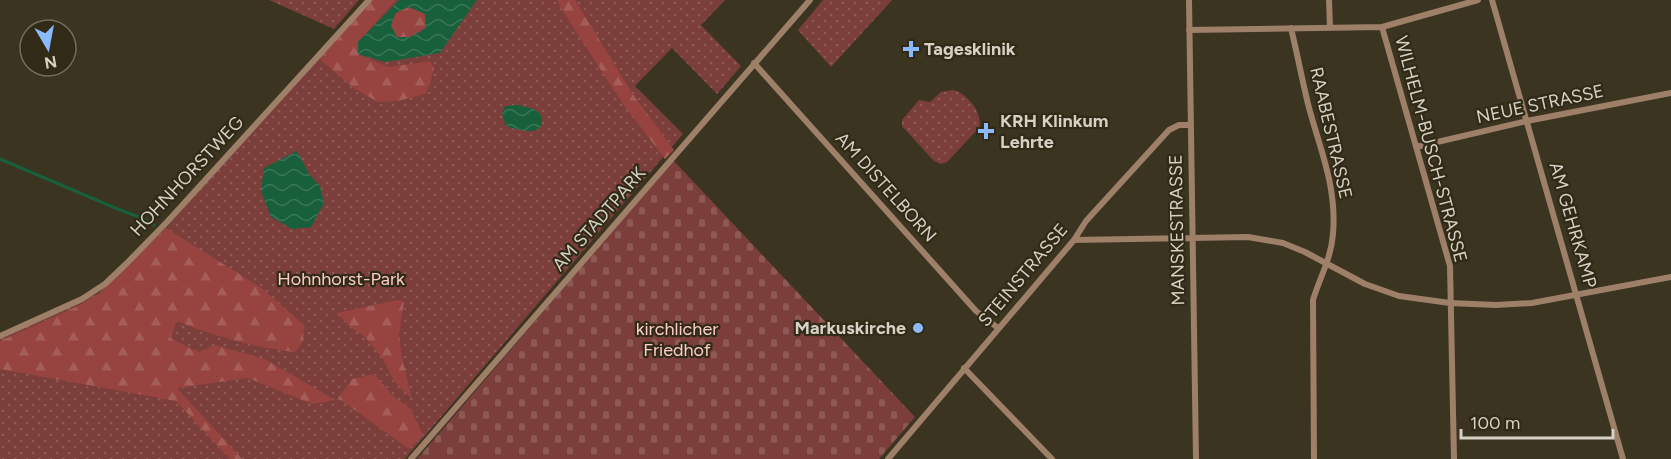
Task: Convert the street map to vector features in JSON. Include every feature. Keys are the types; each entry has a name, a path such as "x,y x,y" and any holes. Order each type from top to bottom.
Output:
{"street":[{"name":"HOHNHORSTWEG","path":"0,336 82,299 105,284 167,222 369,0"},
{"name":"AM STADTPARK","path":"411,459 810,0"},
{"name":"MANSKESTRASSE","path":"1189,0 1196,459"},
{"path":"1329,0 1330,28"},
{"path":"1189,30 1382,27 1478,0"},
{"name":"AM GEHRKAMP","path":"1492,0 1623,459"},
{"name":"WILHELM-BUSCH-STRASSE","path":"1382,27 1450,266 1454,459"},
{"name":"RAABESTRASSE","path":"1291,28 1308,103 1332,188 1334,205 1333,237 1327,265 1319,279 1313,300 1314,459"},
{"name":"AM DISTELBORN","path":"754,63 976,311 998,328"},
{"name":"NEUE STRASSE","path":"1416,147 1527,121 1671,93"},
{"name":"STEINSTRASSE","path":"888,459 1074,240 1086,221 1169,130 1179,125 1190,125"},
{"path":"1074,240 1248,237 1283,243 1365,284 1399,296 1450,303 1496,305 1532,303 1671,277"},
{"path":"964,368 1052,459"}],"green space":[{"path":"269,0 359,0 334,29"},
{"name":"Hohnhorst-Park","path":"367,0 725,0 701,25 741,66 717,94 672,48 635,86 683,134 405,459 0,459 0,339 99,293 166,228"},
{"path":"370,0 396,0 358,42 358,54 388,67 430,61 434,68 425,94 398,101 378,102 355,89 317,57"},
{"path":"558,0 575,0 632,93 674,150 665,159 621,101 560,7"},
{"path":"823,0 892,0 831,67 798,30"},
{"path":"409,7 425,14 426,28 410,37 397,37 391,26 396,13"},
{"path":"953,90 969,100 977,111 980,122 979,128 947,162 941,164 934,161 902,126 902,120 919,100 930,102 941,92"},
{"name":"kirchlicher Friedhof","path":"673,160 915,417 879,459 417,459"},
{"path":"166,228 260,287 304,325 303,342 295,352 235,341 177,321 170,338 198,352 215,345 265,359 335,400 312,404 248,378 177,388 242,459 230,459 176,401 0,369 0,341 80,305 99,293"},
{"path":"397,300 404,302 399,335 412,399 394,381 383,359 366,338 337,313"},
{"path":"374,374 394,397 411,409 423,435 409,449 338,398 352,379"}],"water":[{"path":"399,0 478,0 440,53 385,62 358,54 358,42","holes":["409,7 425,14 426,28 410,37 397,37 391,26 395,13"]},
{"path":"519,105 539,113 542,120 538,129 528,131 506,126 502,114 505,106"},
{"path":"297,151 309,174 320,186 324,203 311,227 292,229 271,217 261,192 264,168"}],"waterway":[{"path":"0,159 154,225"}],"place":[{"name":"Tagesklinik","path":"911,49"},
{"name":"KRH Klinkum Lehrte","path":"986,131"},
{"name":"Markuskirche","path":"918,328"}]}
